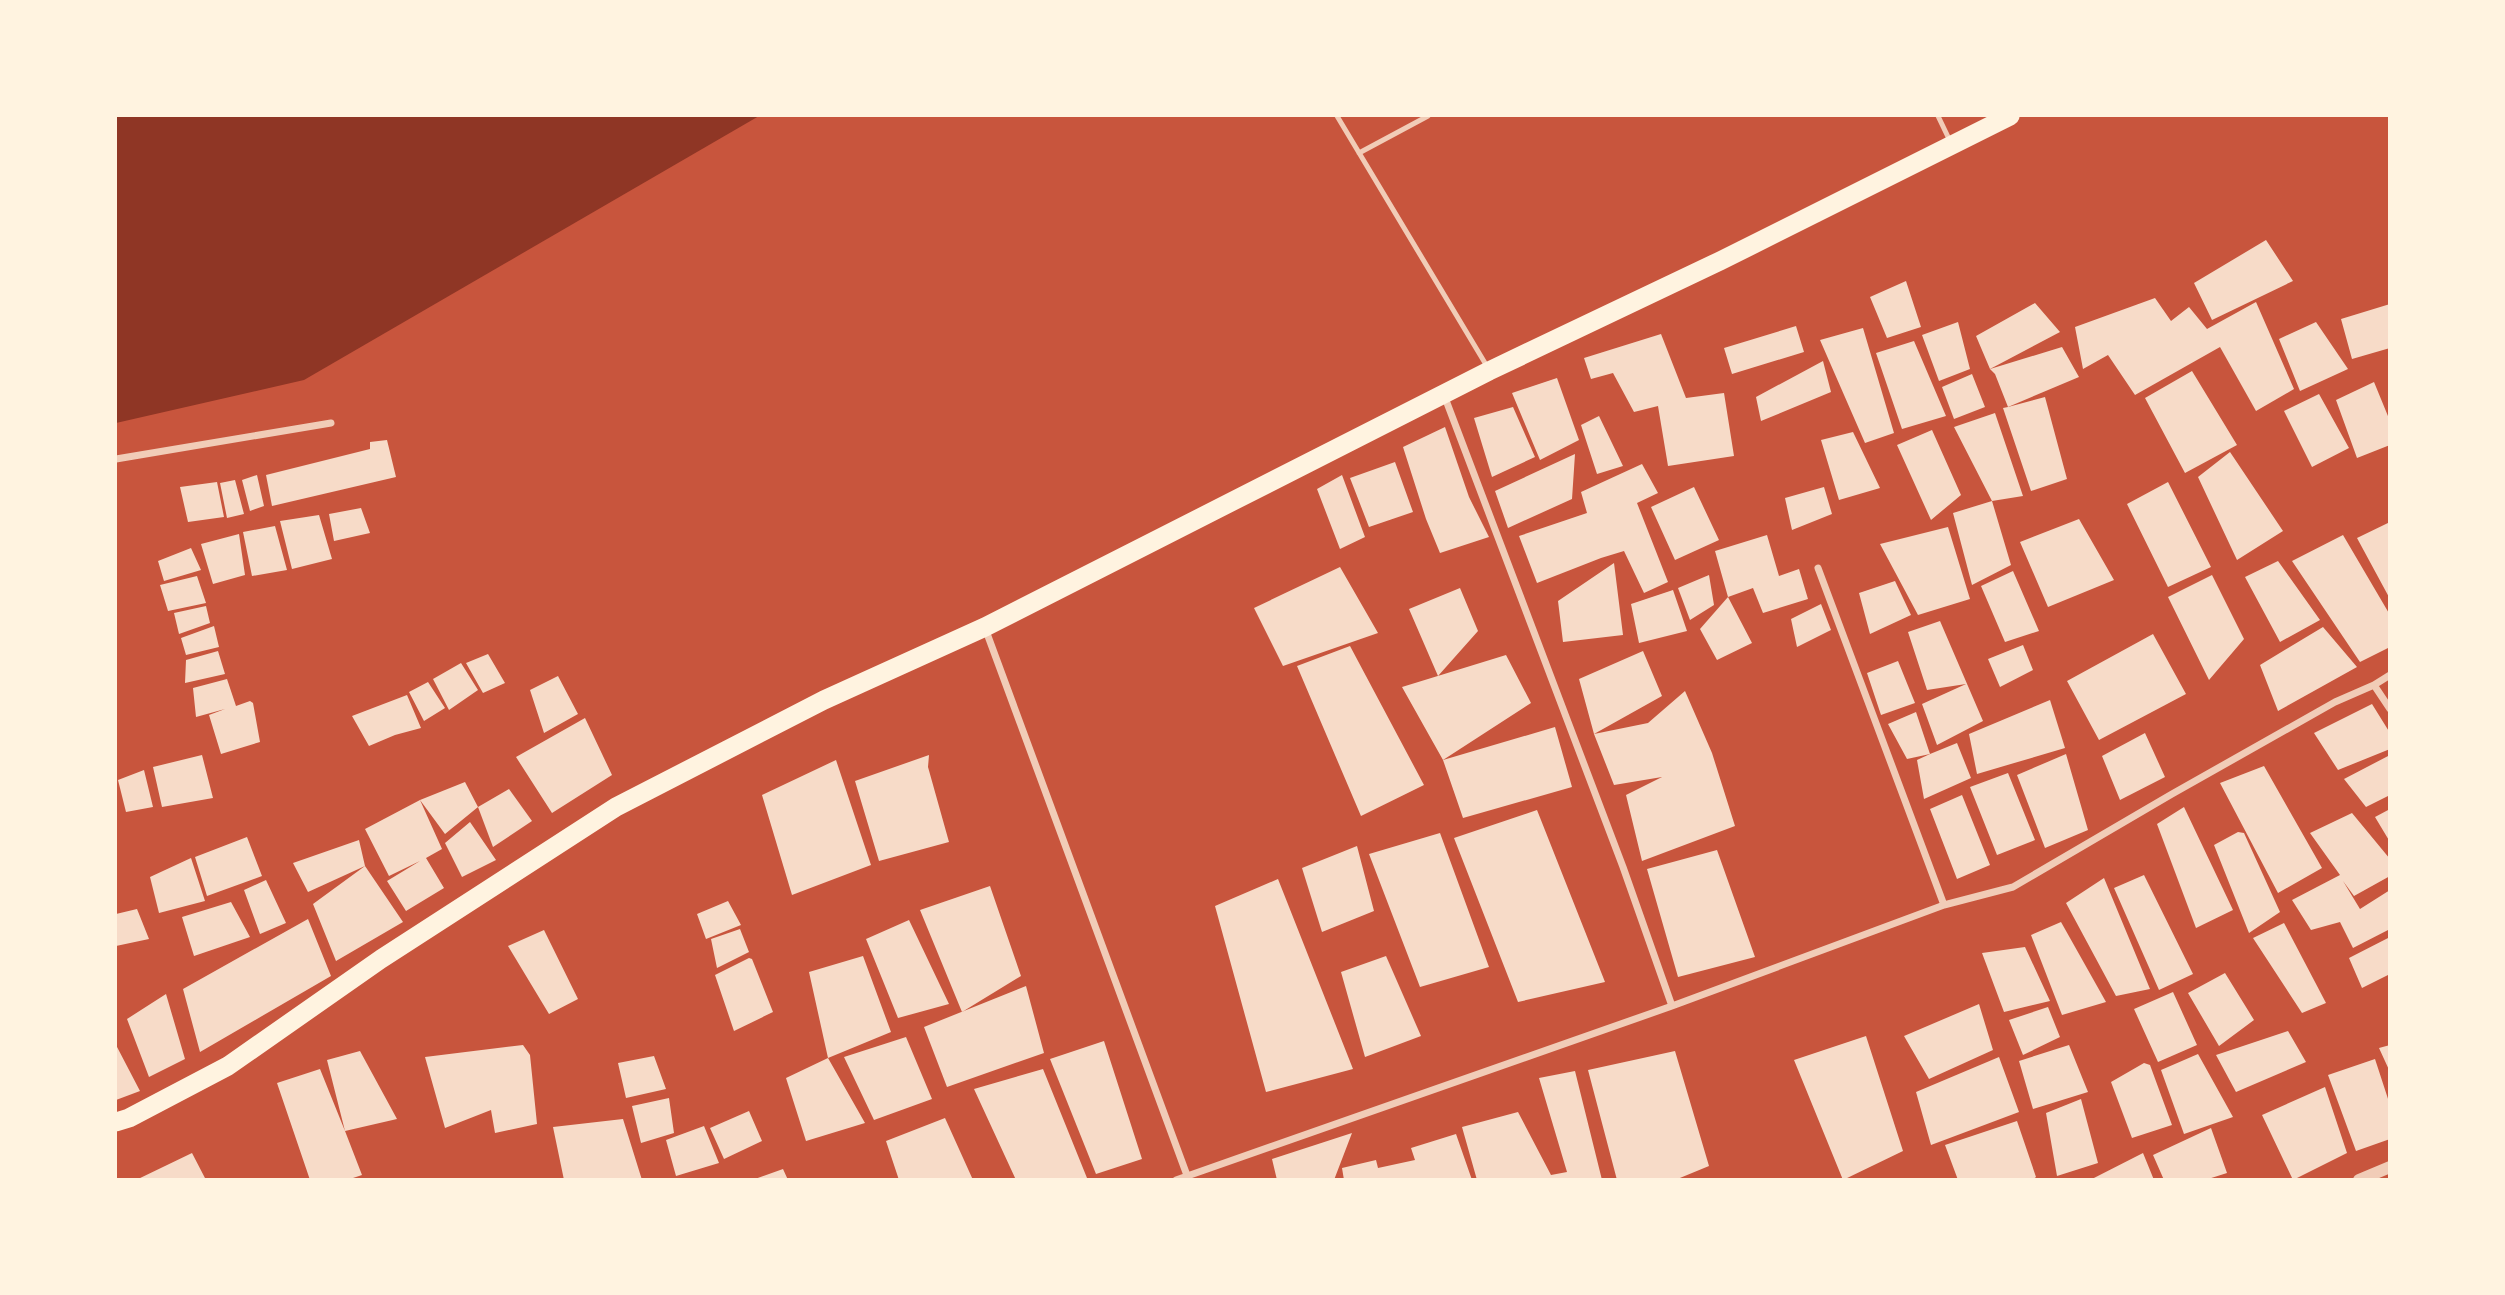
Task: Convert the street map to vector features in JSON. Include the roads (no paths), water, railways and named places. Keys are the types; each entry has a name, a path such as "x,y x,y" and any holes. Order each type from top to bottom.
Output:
{"highway":[{"path":"116,1122 129,1118 228,1066 381,959 616,807 824,700 985,627 1489,371 1720,261 2010,116"}],"street":[{"path":"1444,394 1623,867 1672,1006"},
{"path":"116,459 331,423"},
{"path":"1818,568 1944,905"},
{"path":"985,627 1188,1178"},
{"path":"1177,1180 1672,1006 1944,905 2013,887 2335,702 2389,676"},
{"path":"2374,685 2389,709"},
{"path":"2359,1180 2389,1167"}],"lane":[{"path":"1337,116 1489,371"},
{"path":"1359,153 1428,116"},
{"path":"1938,116 1951,145"}]}
